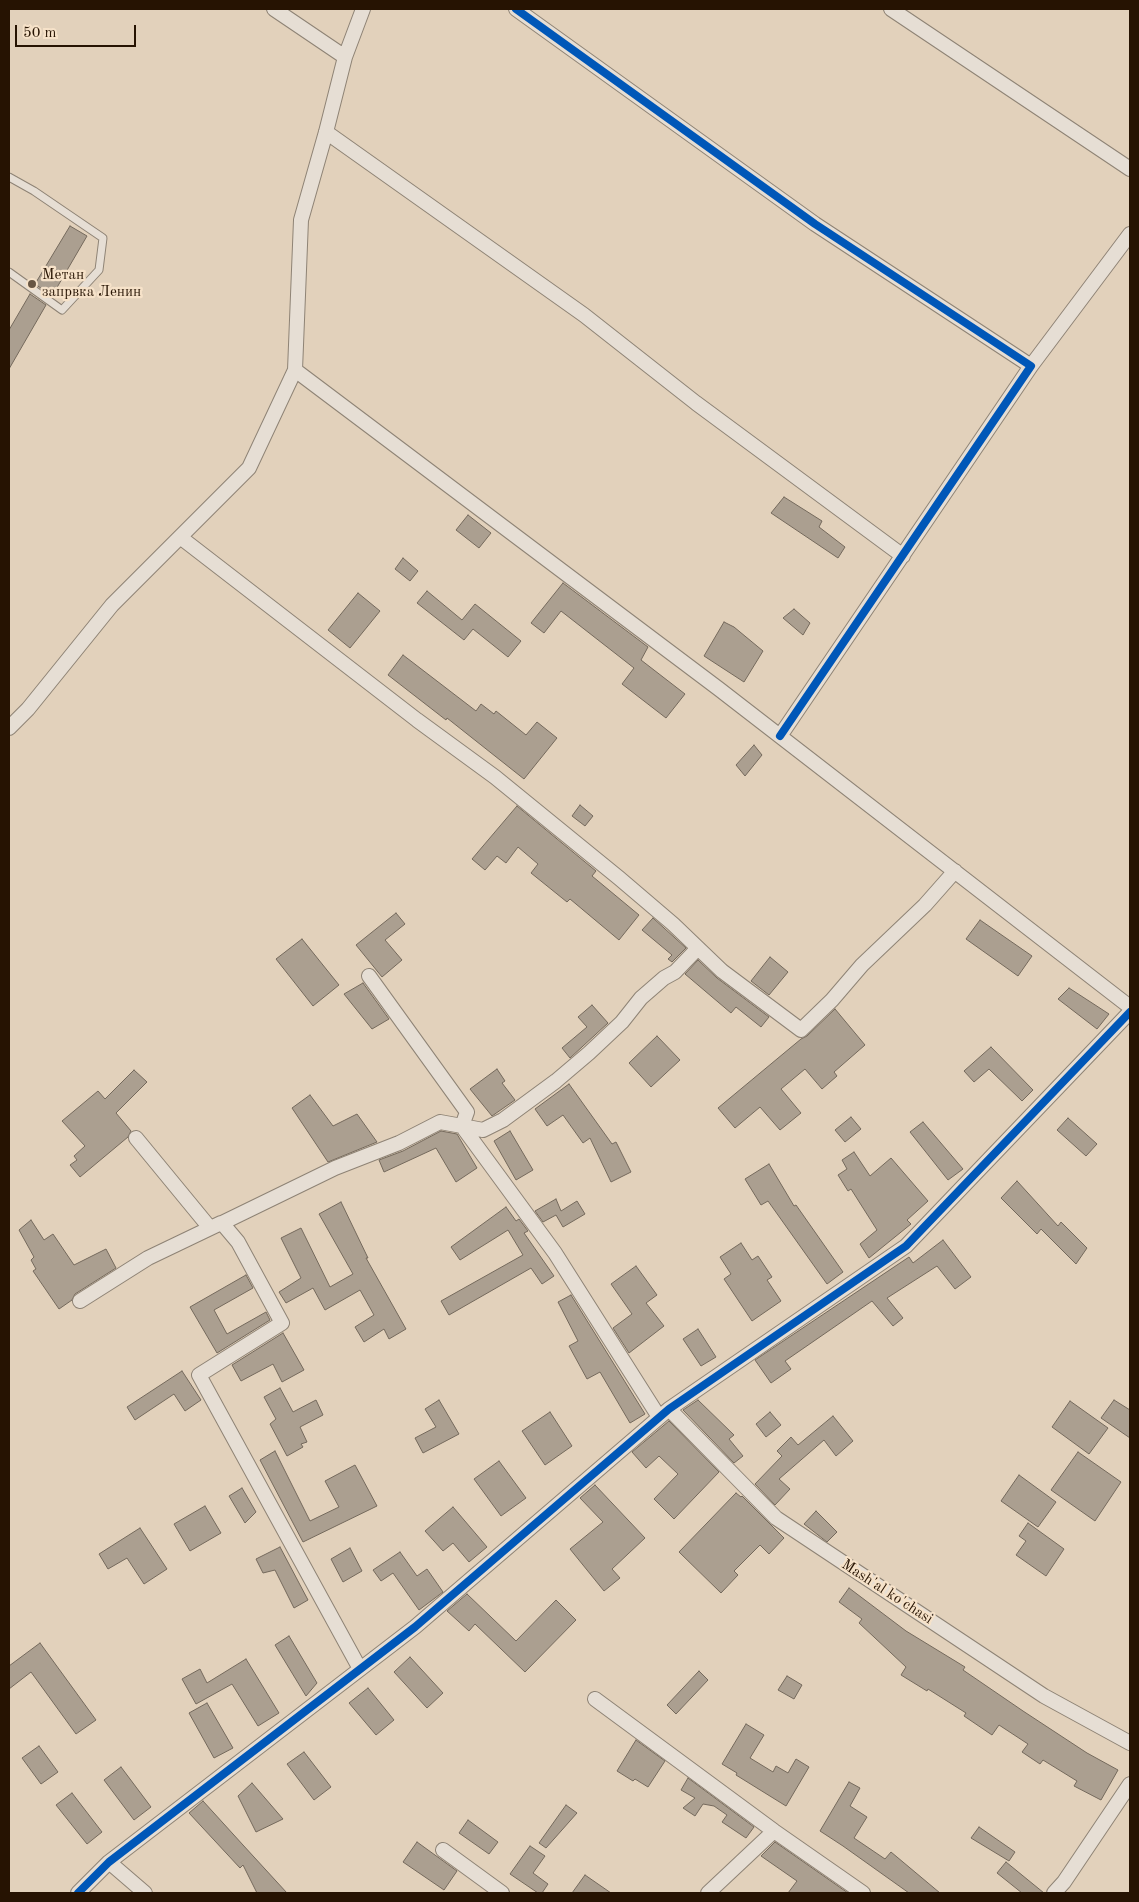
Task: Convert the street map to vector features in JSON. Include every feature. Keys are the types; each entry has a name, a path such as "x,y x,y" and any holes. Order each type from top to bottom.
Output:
{"street":[{"path":"274,9 345,56"},
{"path":"9,728 28,709 112,605 249,468 296,370 301,220 345,56 363,9"},
{"path":"516,9 816,224 1031,366"},
{"path":"891,9 1130,169"},
{"path":"326,132 584,315 696,403 903,556"},
{"path":"780,736 1031,366 1130,234"},
{"path":"296,370 780,736 1130,1007"},
{"path":"180,537 409,714 495,777 673,924 722,971 801,1030 832,1000 862,965 925,905 955,871"},
{"path":"80,1301 148,1258 335,1168 399,1143 440,1122 483,1130 504,1120 556,1081 589,1053 616,1028 641,998 664,978 675,972 698,948"},
{"path":"369,976 467,1112 462,1126"},
{"path":"78,1893 109,1862 415,1627 664,1413 906,1246 1130,1012"},
{"name":"Mash'al ko'chasi","path":"462,1126 555,1254 664,1413 776,1518 1044,1696 1130,1742"},
{"path":"136,1138 216,1226 238,1242 282,1323 198,1375 360,1669"},
{"path":"595,1699 774,1832 863,1893"},
{"path":"1054,1893 1064,1882 1130,1784"},
{"path":"708,1893 774,1832"},
{"path":"443,1850 502,1893"},
{"path":"109,1862 145,1893"}],"lane":[{"path":"9,177 34,191 103,238 99,270 62,310 9,272"}],"building":[{"path":"70,226 87,236 52,296 35,284"},
{"path":"30,294 46,305 9,369 9,330"},
{"path":"784,497 822,521 819,527 845,547 838,558 771,513"},
{"path":"468,515 491,533 479,548 456,530"},
{"path":"403,558 418,571 410,581 395,569"},
{"path":"563,583 648,647 641,660 685,694 666,718 622,684 634,668 561,611 544,633 531,623"},
{"path":"427,591 462,620 475,604 521,641 508,657 473,629 464,640 417,603"},
{"path":"358,593 380,611 350,648 328,630"},
{"path":"794,609 810,623 803,635 783,618"},
{"path":"724,622 734,627 763,651 744,682 704,656"},
{"path":"403,655 476,711 481,704 494,714 496,711 526,735 537,722 557,738 524,779 447,718 446,720 388,675"},
{"path":"754,745 762,755 745,776 736,765"},
{"path":"580,805 593,816 585,826 572,816"},
{"path":"517,806 596,871 592,876 639,915 619,940 570,899 567,902 531,873 538,864 518,847 506,863 497,856 485,870 472,859"},
{"path":"396,913 405,924 385,940 402,960 382,977 356,945"},
{"path":"653,918 686,948 672,962 668,959 672,955 642,930"},
{"path":"980,920 1032,956 1018,976 966,939"},
{"path":"302,939 339,985 313,1006 276,959"},
{"path":"770,957 788,972 769,995 751,981"},
{"path":"698,960 717,978 769,1017 761,1027 736,1007 731,1013 685,974"},
{"path":"363,983 389,1019 372,1029 344,994"},
{"path":"1069,988 1109,1014 1097,1029 1058,999"},
{"path":"592,1005 608,1023 570,1058 562,1048 587,1027 578,1017"},
{"path":"835,1009 865,1045 834,1072 837,1076 822,1089 805,1069 781,1089 801,1113 780,1130 760,1107 735,1128 718,1108 807,1036"},
{"path":"657,1036 680,1060 651,1087 629,1063"},
{"path":"991,1047 1033,1090 1022,1101 989,1069 974,1082 964,1071"},
{"path":"497,1069 505,1081 502,1083 515,1100 492,1116 470,1089"},
{"path":"134,1070 147,1082 116,1113 131,1131 128,1137 80,1177 70,1165 77,1160 74,1156 85,1146 62,1121 98,1091 105,1099"},
{"path":"569,1084 612,1144 616,1142 631,1172 611,1182 590,1138 583,1143 563,1115 547,1126 535,1109"},
{"path":"310,1095 333,1126 357,1114 377,1142 328,1162 292,1108"},
{"path":"851,1117 861,1129 845,1142 835,1130"},
{"path":"1068,1118 1097,1144 1086,1156 1057,1130"},
{"path":"923,1122 963,1169 948,1180 910,1132"},
{"path":"441,1131 457,1134 477,1168 456,1182 436,1148 384,1172 379,1160 403,1151"},
{"path":"510,1131 533,1170 516,1180 494,1141"},
{"path":"854,1152 870,1176 891,1158 928,1201 907,1220 911,1224 869,1258 860,1244 877,1230 851,1189 848,1191 838,1175 847,1169 842,1160"},
{"path":"769,1164 794,1206 796,1205 843,1272 827,1284 768,1201 761,1205 745,1179"},
{"path":"1017,1181 1058,1226 1061,1222 1087,1248 1076,1264 1041,1229 1037,1234 1001,1198"},
{"path":"556,1199 561,1211 577,1201 585,1214 563,1227 556,1215 543,1222 535,1211"},
{"path":"341,1202 368,1258 366,1258 406,1329 389,1339 384,1329 364,1342 355,1327 374,1315 360,1290 325,1310 313,1288 286,1303 279,1292 301,1278 281,1238 301,1228 330,1287 353,1274 319,1214"},
{"path":"506,1207 516,1221 519,1219 528,1231 524,1233 554,1276 542,1284 531,1268 449,1315 441,1301 523,1255 508,1230 460,1260 451,1247"},
{"path":"31,1220 44,1240 53,1234 74,1265 106,1249 116,1268 75,1294 72,1300 59,1309 33,1271 36,1269 31,1260 34,1257 19,1230"},
{"path":"943,1240 971,1277 955,1289 937,1266 887,1298 903,1318 893,1326 872,1301 785,1361 791,1369 771,1383 755,1360 909,1257 913,1263"},
{"path":"741,1243 752,1260 758,1256 772,1277 767,1280 781,1301 752,1321 724,1279 731,1274 720,1257"},
{"path":"636,1266 657,1295 646,1303 664,1326 629,1353 613,1328 632,1314 611,1284"},
{"path":"246,1275 253,1288 214,1310 227,1334 266,1312 270,1320 217,1353 190,1307"},
{"path":"571,1295 645,1414 630,1423 600,1372 587,1379 569,1346 578,1341 558,1302"},
{"path":"698,1329 716,1357 701,1366 683,1339"},
{"path":"283,1333 304,1370 282,1382 273,1364 241,1381 232,1365"},
{"path":"182,1371 201,1400 185,1411 174,1394 135,1420 127,1407"},
{"path":"280,1388 293,1412 316,1400 323,1415 300,1427 307,1442 301,1444 303,1447 287,1456 270,1424 276,1419 264,1397"},
{"path":"439,1400 459,1434 423,1453 415,1438 436,1427 425,1409"},
{"path":"698,1400 734,1435 729,1439 743,1456 734,1463 683,1410"},
{"path":"1114,1400 1130,1410 1130,1438 1101,1418"},
{"path":"1070,1401 1108,1428 1089,1454 1052,1427"},
{"path":"550,1412 572,1446 545,1465 522,1431"},
{"path":"770,1412 781,1425 766,1437 756,1424"},
{"path":"833,1416 853,1441 836,1456 824,1440 779,1479 790,1489 775,1505 755,1484 782,1456 777,1451 791,1437 798,1445"},
{"path":"669,1421 719,1472 674,1519 654,1499 678,1474 659,1456 646,1468 632,1452"},
{"path":"275,1451 310,1521 339,1507 325,1481 355,1465 377,1506 303,1542 260,1460"},
{"path":"1078,1452 1121,1482 1095,1521 1051,1490"},
{"path":"499,1461 526,1498 501,1516 474,1479"},
{"path":"1019,1475 1056,1502 1038,1527 1001,1501"},
{"path":"595,1485 645,1538 612,1569 620,1578 604,1591 570,1549 603,1522 580,1498"},
{"path":"242,1488 256,1512 245,1523 229,1496"},
{"path":"736,1493 742,1496 784,1538 769,1554 760,1545 734,1571 738,1575 721,1593 679,1552"},
{"path":"205,1506 221,1533 190,1551 174,1524"},
{"path":"453,1507 487,1547 469,1562 453,1543 443,1551 425,1531"},
{"path":"816,1511 837,1532 827,1542 804,1524"},
{"path":"1028,1523 1064,1549 1046,1576 1016,1555 1026,1541 1019,1536"},
{"path":"140,1528 167,1569 144,1584 127,1558 108,1569 99,1554"},
{"path":"280,1547 308,1600 294,1608 275,1570 263,1573 256,1559"},
{"path":"350,1548 362,1571 343,1582 331,1559"},
{"path":"400,1552 417,1576 427,1569 443,1592 419,1610 393,1573 381,1581 373,1570"},
{"path":"849,1588 906,1631 965,1667 963,1670 1023,1711 1087,1753 1118,1770 1101,1800 1074,1786 1077,1781 1043,1760 1040,1764 1022,1752 1028,1744 999,1725 992,1735 964,1716 966,1713 928,1689 927,1691 901,1675 906,1667 859,1623 862,1619 839,1602"},
{"path":"467,1594 516,1641 556,1600 576,1620 525,1672 475,1624 469,1631 447,1611"},
{"path":"289,1636 317,1683 306,1696 275,1645"},
{"path":"40,1643 96,1720 76,1734 31,1672 9,1689 9,1666"},
{"path":"410,1657 443,1693 427,1708 394,1672"},
{"path":"246,1659 279,1713 258,1726 232,1684 196,1704 182,1679 200,1669 207,1683"},
{"path":"699,1671 708,1680 676,1714 667,1705"},
{"path":"787,1676 802,1685 794,1699 778,1690"},
{"path":"368,1688 394,1720 376,1735 349,1703"},
{"path":"207,1703 233,1748 214,1758 189,1713"},
{"path":"746,1724 764,1735 750,1758 773,1772 776,1766 788,1773 796,1759 809,1767 786,1806 736,1775 737,1773 722,1764"},
{"path":"636,1740 665,1761 648,1787 635,1779 633,1781 617,1771"},
{"path":"39,1746 58,1772 41,1784 22,1758"},
{"path":"304,1752 331,1787 314,1800 287,1764"},
{"path":"121,1767 151,1807 134,1820 104,1780"},
{"path":"688,1778 754,1827 746,1838 722,1822 727,1815 714,1806 703,1804 695,1816 683,1808 695,1798 681,1790"},
{"path":"849,1782 860,1788 850,1806 867,1817 854,1838 885,1859 891,1852 940,1893 909,1893 820,1831"},
{"path":"252,1783 283,1819 256,1832 238,1796"},
{"path":"72,1793 102,1832 87,1844 56,1805"},
{"path":"203,1801 287,1893 257,1893 243,1865 240,1868 189,1813"},
{"path":"566,1805 577,1813 546,1848 539,1843"},
{"path":"468,1820 498,1842 489,1854 459,1833"},
{"path":"979,1827 1015,1852 1009,1861 971,1838"},
{"path":"417,1842 457,1871 444,1890 403,1862"},
{"path":"775,1842 848,1893 788,1893 797,1881 761,1856"},
{"path":"530,1846 545,1856 533,1873 548,1884 542,1893 538,1893 510,1874"},
{"path":"1006,1862 1044,1893 1022,1893 997,1873"},
{"path":"585,1875 611,1893 572,1893"}],"cycle path":[{"path":"516,9 815,224 1031,366 780,736"},
{"path":"78,1893 109,1862 415,1627 669,1409 906,1246 1130,1012"}],"place":[{"name":"Метан запрвка Ленин","path":"32,284"}]}
